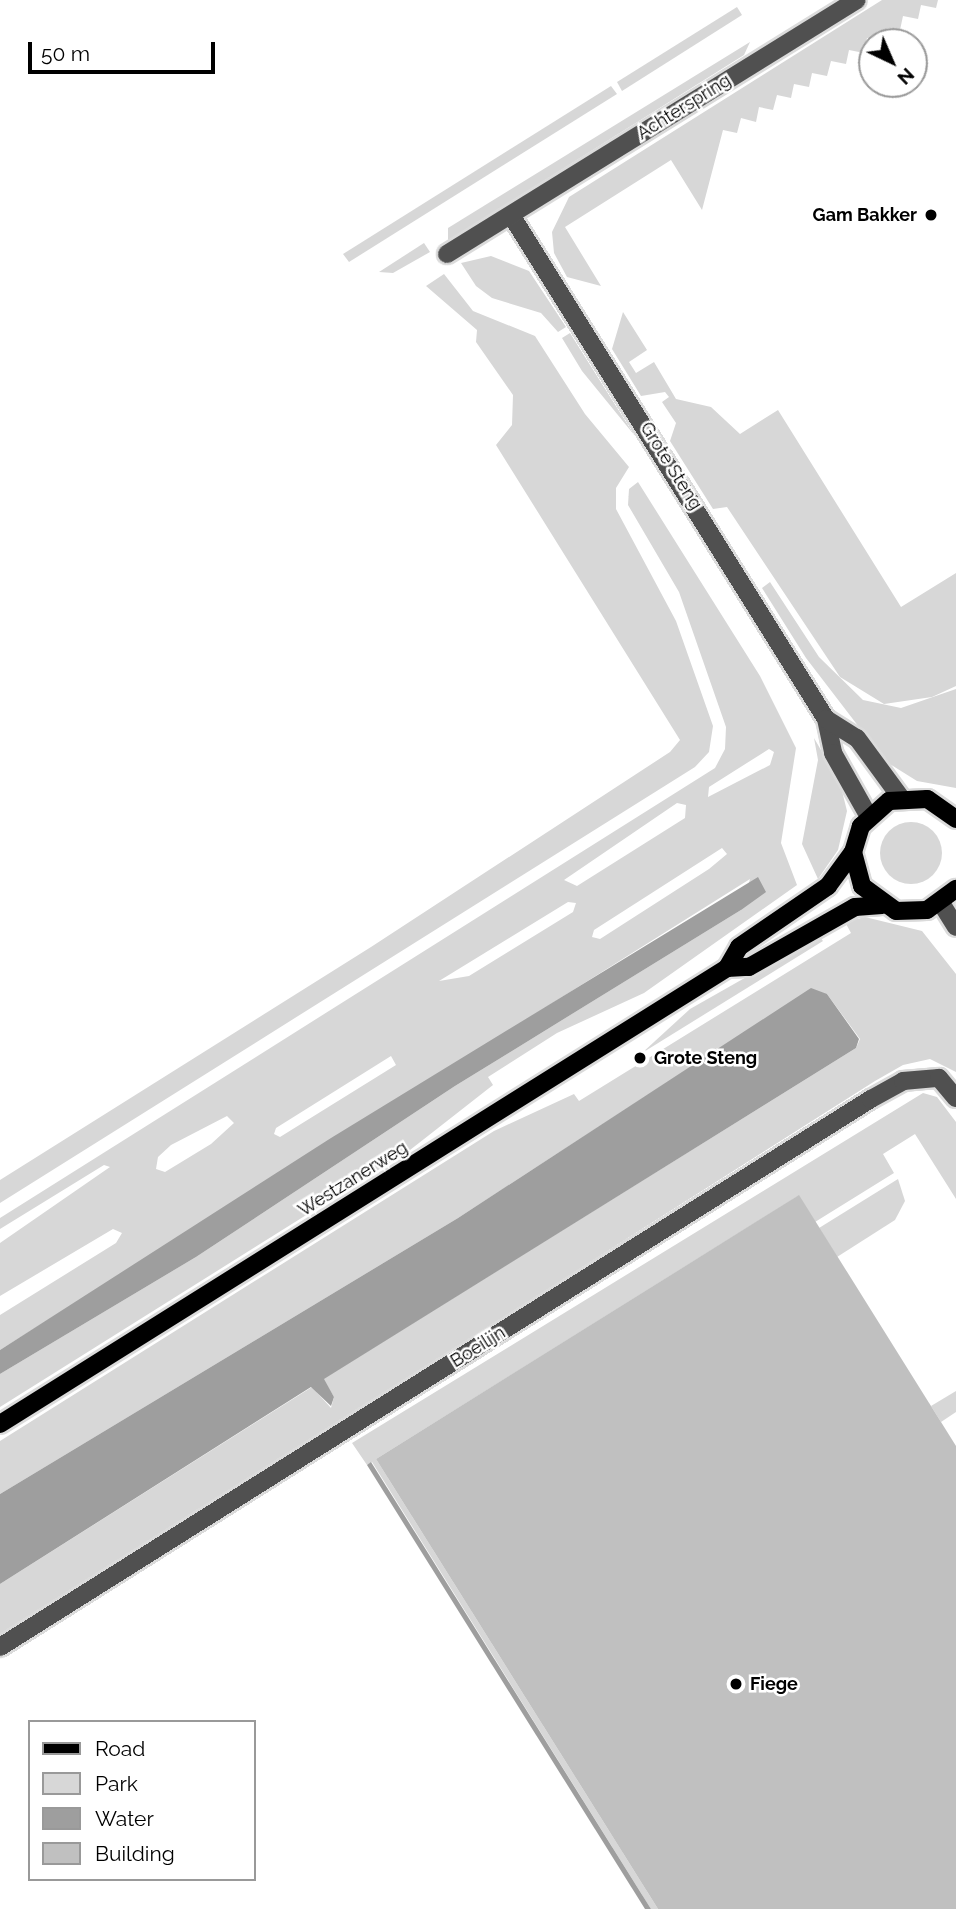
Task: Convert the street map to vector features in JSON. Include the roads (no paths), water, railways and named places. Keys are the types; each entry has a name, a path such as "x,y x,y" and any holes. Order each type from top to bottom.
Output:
{"main road":[{"path":"869,815 901,798 927,799 954,813"},
{"name":"Westzanerweg","path":"0,1424 727,968 739,947 828,886 853,852 869,815"},
{"path":"853,852 862,886 882,905 912,912 941,903 956,889"},
{"name":"Westzanerweg","path":"727,968 749,967 855,908 882,905"}],"street":[{"name":"Achterspring","path":"447,254 857,0"},
{"name":"Grote Steng","path":"511,215 826,719 833,753 869,815"},
{"name":"Grote Steng","path":"826,719 857,738 901,798"},
{"path":"941,903 956,927"},
{"name":"Boeilijn","path":"0,1647 871,1099 903,1081 939,1078 956,1098"}],"water":[{"path":"758,877 766,892 741,910 455,1086 196,1257 0,1374 0,1350 331,1138"},
{"path":"811,988 827,994 859,1039 856,1048 324,1379 334,1397 331,1406 311,1387 0,1584 0,1494 458,1218"},
{"path":"371,1462 651,1909 645,1909 367,1465"}],"place":[{"name":"Gam Bakker","path":"931,215"},
{"name":"Grote Steng","path":"640,1058"},
{"name":"Fiege","path":"736,1684"}]}
